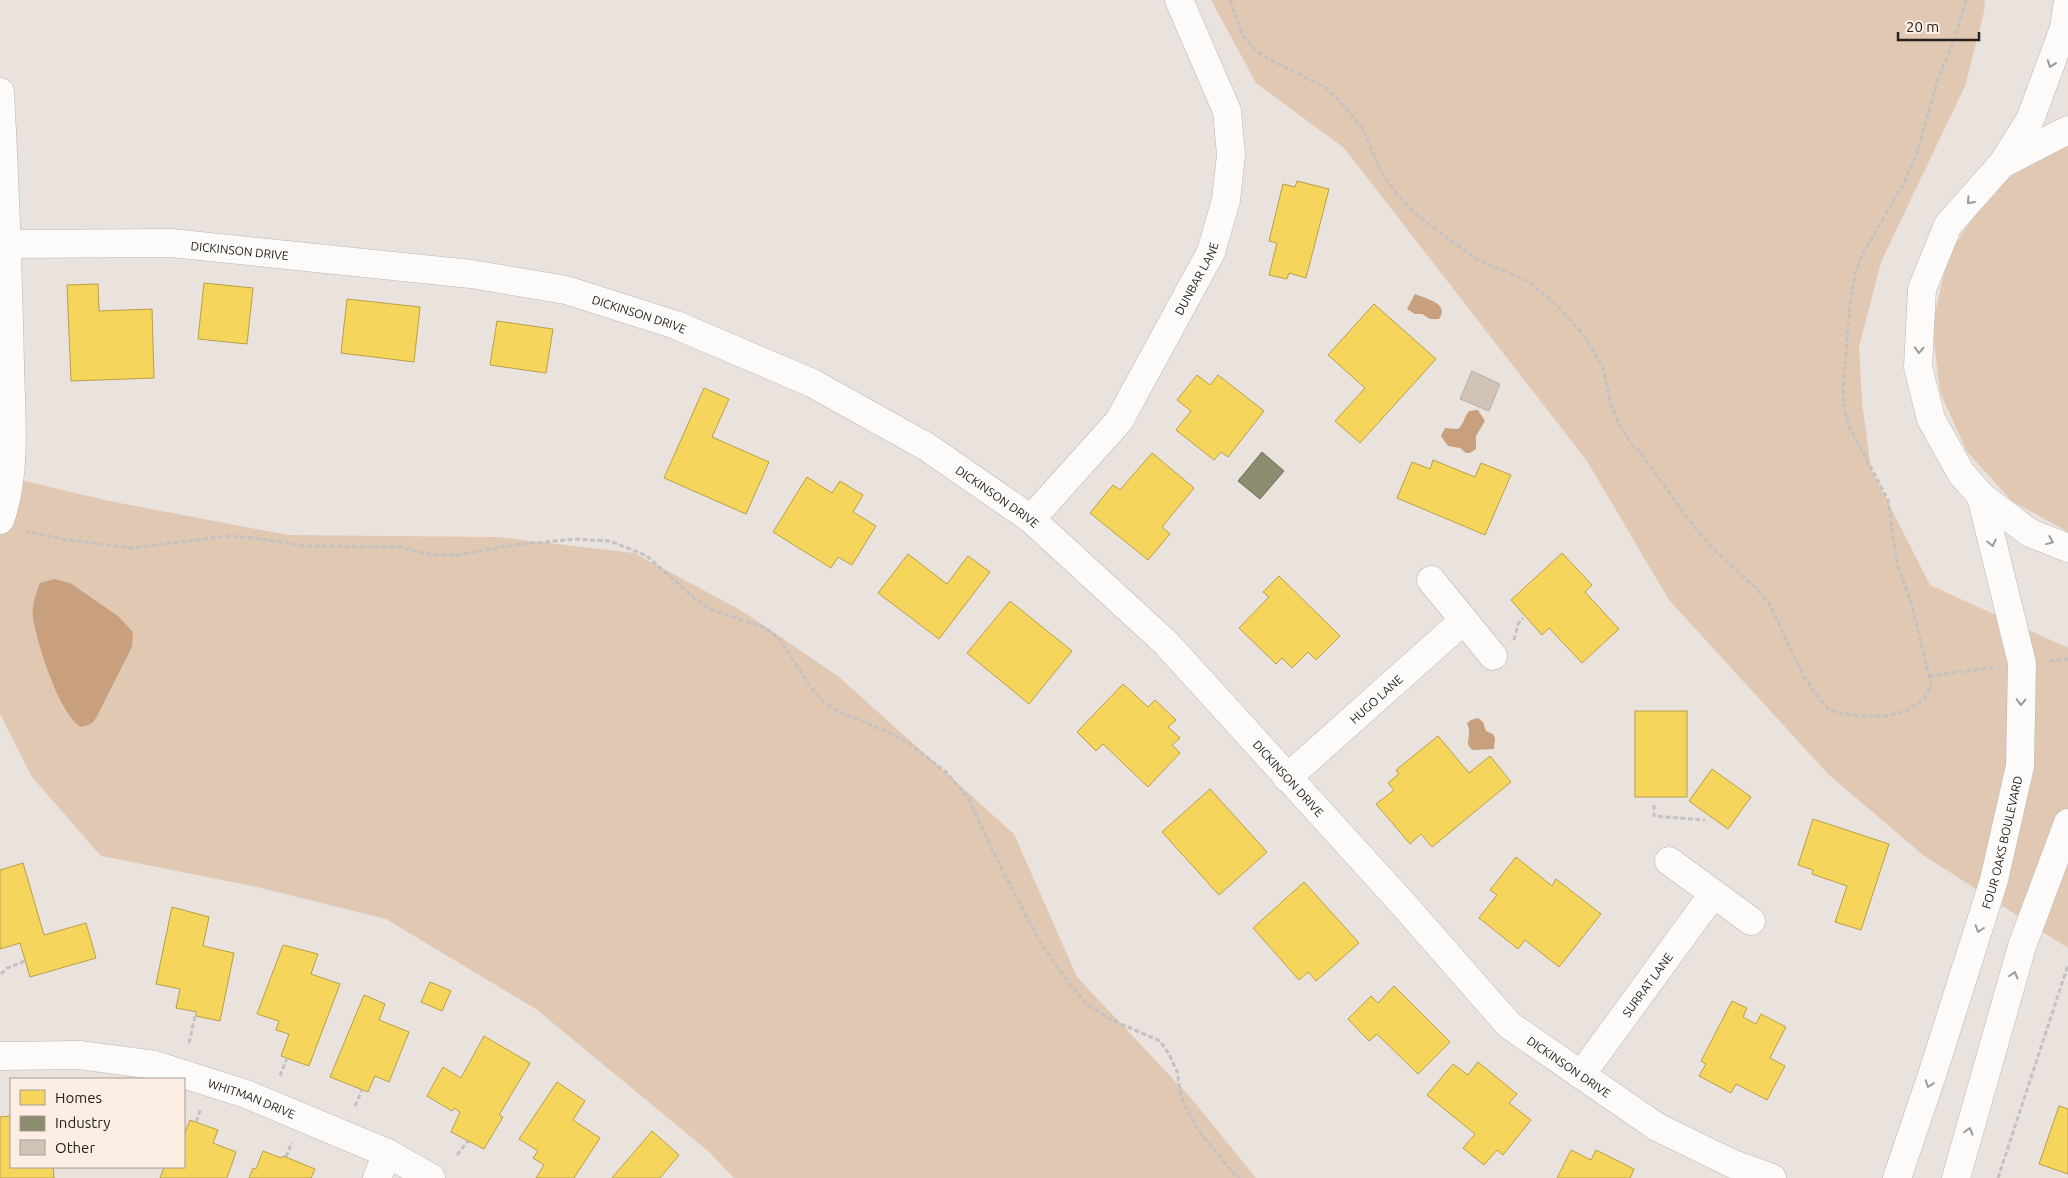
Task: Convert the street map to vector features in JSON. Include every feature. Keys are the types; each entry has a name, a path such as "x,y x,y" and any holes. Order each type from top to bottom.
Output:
{"street":[{"name":"DUNBAR LANE","path":"1031,519 1120,420 1211,252 1226,200 1231,155 1226,112 1180,0"},
{"path":"2068,0 2064,28 2030,120 2002,164 1948,225 1922,289 1918,367 1931,419 1961,472 1981,496 2030,533 2068,548"},
{"path":"0,92 8,244 10,469 5,507 9,525"},
{"path":"2002,164 2068,130"},
{"name":"DICKINSON DRIVE","path":"8,244 171,243 471,274 566,290 676,324 812,383 927,446 1031,519 1166,643 1404,905 1509,1025 1656,1127 1733,1164 1772,1178"},
{"name":"FOUR OAKS BOULEVARD","path":"1896,1178 1932,1076 1994,880 2020,766 2022,663 1981,496"},
{"path":"1431,580 1493,656"},
{"name":"HUGO LANE","path":"1287,778 1464,620"},
{"path":"1956,1178 2022,946 2068,822"},
{"path":"1669,861 1751,921"},
{"name":"SURRAT LANE","path":"1582,1075 1713,894"},
{"name":"WHITMAN DRIVE","path":"0,1056 79,1055 155,1065 246,1094 387,1153 431,1178"},
{"path":"377,1178 387,1153"}],"path":[{"path":"1230,0 1242,34 1254,49 1267,58 1326,88 1344,106 1363,129 1380,172 1396,193 1417,215 1476,260 1528,281 1556,304 1582,333 1603,367 1610,402 1618,424 1626,436 1714,550 1756,588 1770,605 1804,677 1828,709 1861,716 1887,716 1906,711 1924,699 1931,684 1911,602 1897,564 1888,500 1849,426 1844,409 1843,389 1850,304 1855,274 1862,255 1902,186 1917,152 1938,79 1954,41 1966,0"},
{"path":"9,525 62,539 132,548 227,536 255,538 305,546 398,547 434,555 458,555 532,542 574,539 610,541 647,556 695,599 712,610 766,628 780,640 810,686 825,703 840,712 890,733 910,744 946,772 968,798 1000,866 1040,942 1088,1005 1110,1019 1160,1041 1170,1054 1177,1071 1181,1097 1196,1127 1239,1178"},
{"path":"1654,805 1654,816 1704,820"},
{"path":"1,974 7,968 25,961"},
{"path":"1998,1178 2068,965"},
{"path":"189,1043 196,1012"},
{"path":"280,1076 287,1058"},
{"path":"355,1106 362,1090"},
{"path":"196,1122 202,1106"},
{"path":"286,1158 293,1140"},
{"path":"457,1155 468,1140"}],"shaded area":[{"path":"1211,0 1985,0 1984,12 1965,86 1881,262 1859,347 1862,402 1871,469 1930,585 2068,648 2068,948 1923,855 1828,774 1669,600 1587,461 1344,148 1256,83"},
{"path":"2068,143 2068,532 2012,501 1967,452 1940,392 1932,326 1948,256 1987,195 2045,150"},
{"path":"1415,294 1439,305 1442,314 1439,319 1430,319 1407,309"},
{"path":"1478,410 1485,421 1476,436 1476,449 1466,453 1460,448 1448,446 1441,436 1445,428 1458,429 1469,411"},
{"path":"0,475 109,501 288,535 497,537 634,553 744,612 839,677 1014,834 1077,977 1190,1097 1256,1178 734,1178 708,1151 536,1009 386,919 257,887 101,856 32,777 0,714"},
{"path":"54,579 70,583 118,616 133,632 132,647 96,718 88,725 81,727 73,720 57,693 44,660 33,618 33,605 40,583"},
{"path":"1478,718 1483,722 1486,731 1493,734 1495,738 1494,749 1473,750 1469,746 1467,723"}],"building: Homes":[{"path":"1297,181 1329,189 1306,278 1289,273 1287,279 1269,275 1277,243 1269,241 1283,184 1295,187"},
{"path":"204,283 253,288 247,344 198,339"},
{"path":"98,284 99,311 152,309 154,378 71,381 67,285"},
{"path":"347,299 420,307 414,362 341,353"},
{"path":"1374,304 1436,359 1360,443 1335,421 1365,388 1328,355"},
{"path":"497,321 553,329 546,373 490,365"},
{"path":"1197,375 1210,385 1218,375 1264,411 1228,457 1221,452 1214,460 1176,430 1191,411 1177,400"},
{"path":"704,388 729,399 712,437 769,462 746,514 664,478"},
{"path":"1152,453 1194,488 1162,527 1170,534 1148,560 1090,513 1113,485 1120,490"},
{"path":"1433,460 1475,477 1481,463 1511,475 1485,535 1397,498 1412,462 1430,469"},
{"path":"807,477 832,493 840,481 863,495 853,512 876,526 852,565 838,557 831,568 773,532"},
{"path":"1562,553 1592,585 1585,592 1619,629 1582,663 1549,628 1542,635 1511,600"},
{"path":"908,554 947,584 968,556 990,572 939,639 878,593"},
{"path":"1279,576 1340,636 1316,660 1308,652 1292,668 1282,658 1276,664 1239,628 1269,597 1263,592"},
{"path":"1010,601 1072,651 1029,704 967,653"},
{"path":"1123,684 1148,707 1155,700 1176,720 1168,727 1180,738 1172,745 1180,753 1148,787 1103,744 1096,751 1077,732"},
{"path":"1635,711 1687,711 1687,797 1635,797"},
{"path":"1438,736 1469,773 1490,756 1511,782 1432,847 1421,834 1410,844 1376,804 1394,790 1388,783 1399,774 1396,770"},
{"path":"1712,769 1751,797 1728,829 1689,801"},
{"path":"1210,789 1267,852 1219,895 1162,832"},
{"path":"1813,819 1889,844 1861,930 1835,922 1847,886 1812,874 1813,870 1798,865"},
{"path":"1516,857 1552,886 1556,879 1601,914 1559,967 1525,940 1518,949 1479,918 1497,895 1490,890"},
{"path":"23,863 44,935 86,923 96,958 30,977 20,943 0,949 0,870"},
{"path":"1304,882 1359,943 1316,981 1308,972 1299,980 1253,928"},
{"path":"172,907 209,917 203,946 234,953 220,1021 196,1016 197,1012 176,1008 180,989 156,984"},
{"path":"283,945 318,954 311,974 340,984 309,1066 281,1056 289,1034 276,1030 279,1021 257,1014"},
{"path":"430,982 451,991 442,1011 421,1002"},
{"path":"1394,986 1450,1042 1418,1074 1377,1034 1369,1041 1348,1019 1371,996 1378,1003"},
{"path":"364,995 385,1004 379,1020 409,1032 389,1082 375,1076 368,1092 330,1077"},
{"path":"1732,1001 1747,1008 1743,1017 1756,1024 1761,1014 1786,1027 1770,1058 1785,1066 1767,1100 1736,1084 1731,1093 1699,1076 1706,1064 1701,1061"},
{"path":"484,1036 530,1063 499,1115 503,1117 484,1149 451,1132 460,1112 454,1108 452,1111 427,1096 443,1067 461,1078"},
{"path":"1478,1062 1517,1094 1509,1103 1531,1120 1503,1155 1497,1150 1484,1165 1463,1148 1475,1134 1427,1095 1453,1064 1468,1075"},
{"path":"557,1082 585,1101 573,1120 600,1138 574,1178 536,1178 544,1165 533,1158 538,1151 519,1139"},
{"path":"2059,1106 2068,1109 2068,1174 2039,1164"},
{"path":"10,1116 10,1168 53,1168 54,1178 0,1178 0,1117"},
{"path":"190,1120 218,1130 213,1143 236,1152 227,1178 160,1178 164,1168 185,1168 185,1132"},
{"path":"652,1131 679,1155 660,1178 612,1178"},
{"path":"1571,1150 1591,1160 1596,1150 1634,1169 1630,1178 1557,1178"},
{"path":"263,1151 281,1158 283,1156 315,1169 311,1178 249,1178 253,1168 256,1169"}],"building: Industry":[{"path":"1262,452 1284,471 1260,499 1238,481"}],"building: Other":[{"path":"1472,371 1500,384 1489,411 1460,399"}]}
